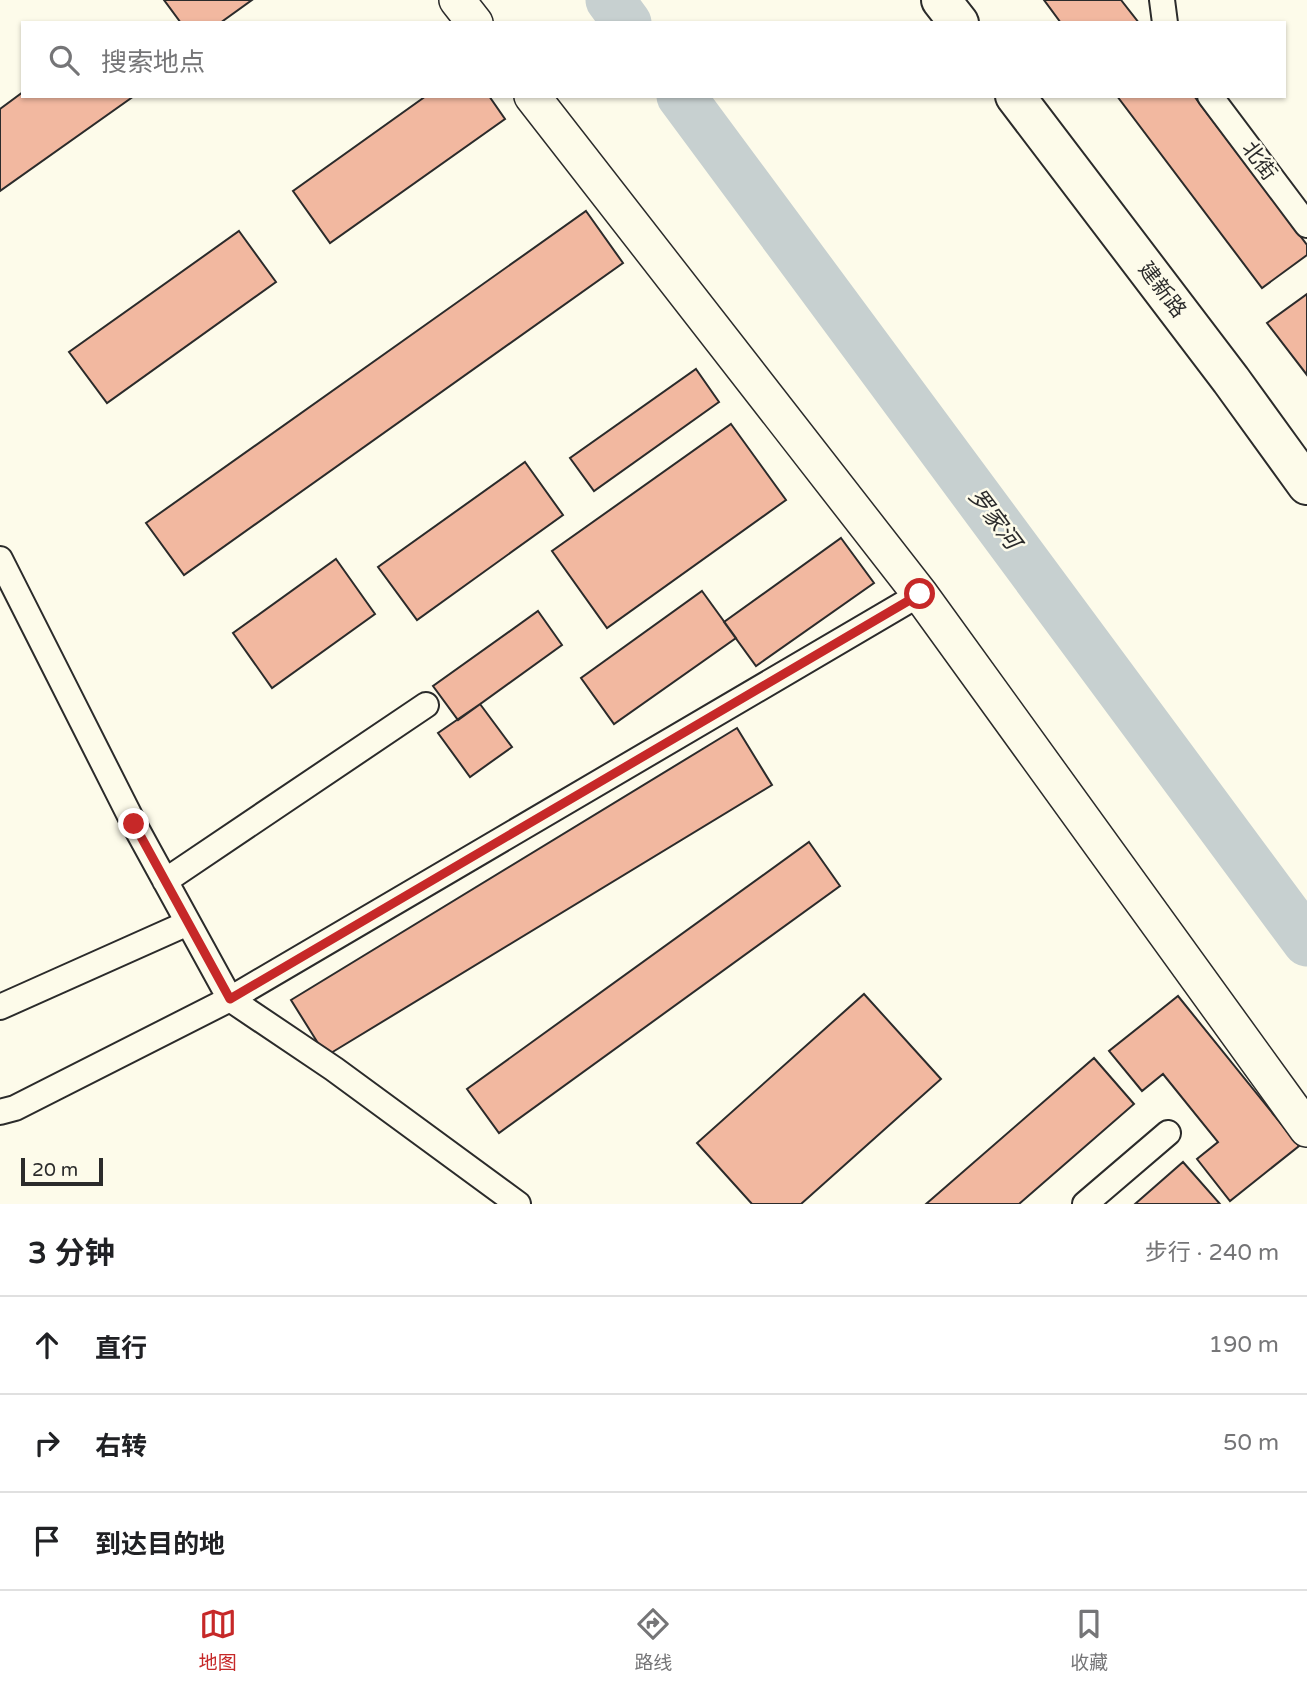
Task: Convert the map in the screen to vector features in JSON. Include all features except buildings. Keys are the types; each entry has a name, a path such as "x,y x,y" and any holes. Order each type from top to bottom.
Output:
{"main road":[{"path":"941,0 957,21"},
{"name":"建新路","path":"1017,98 1231,380 1307,485"}],"street":[{"path":"457,0 473,21"},
{"path":"1162,0 1165,21"},
{"path":"534,98 920,594 1307,1129"},
{"name":"北街","path":"1212,98 1307,225"},
{"path":"0,559 134,824 230,999 334,1069 518,1204"},
{"path":"0,1112 15,1108 230,999 920,594"},
{"path":"165,880 426,705"},
{"path":"0,1007 188,923"},
{"path":"1085,1204 1168,1133"}],"waterway":[{"name":"罗家河","path":"610,0 626,21"},
{"name":"罗家河","path":"682,98 1307,942"}],"route":[{"path":"134,824 230,999 920,594"}]}
